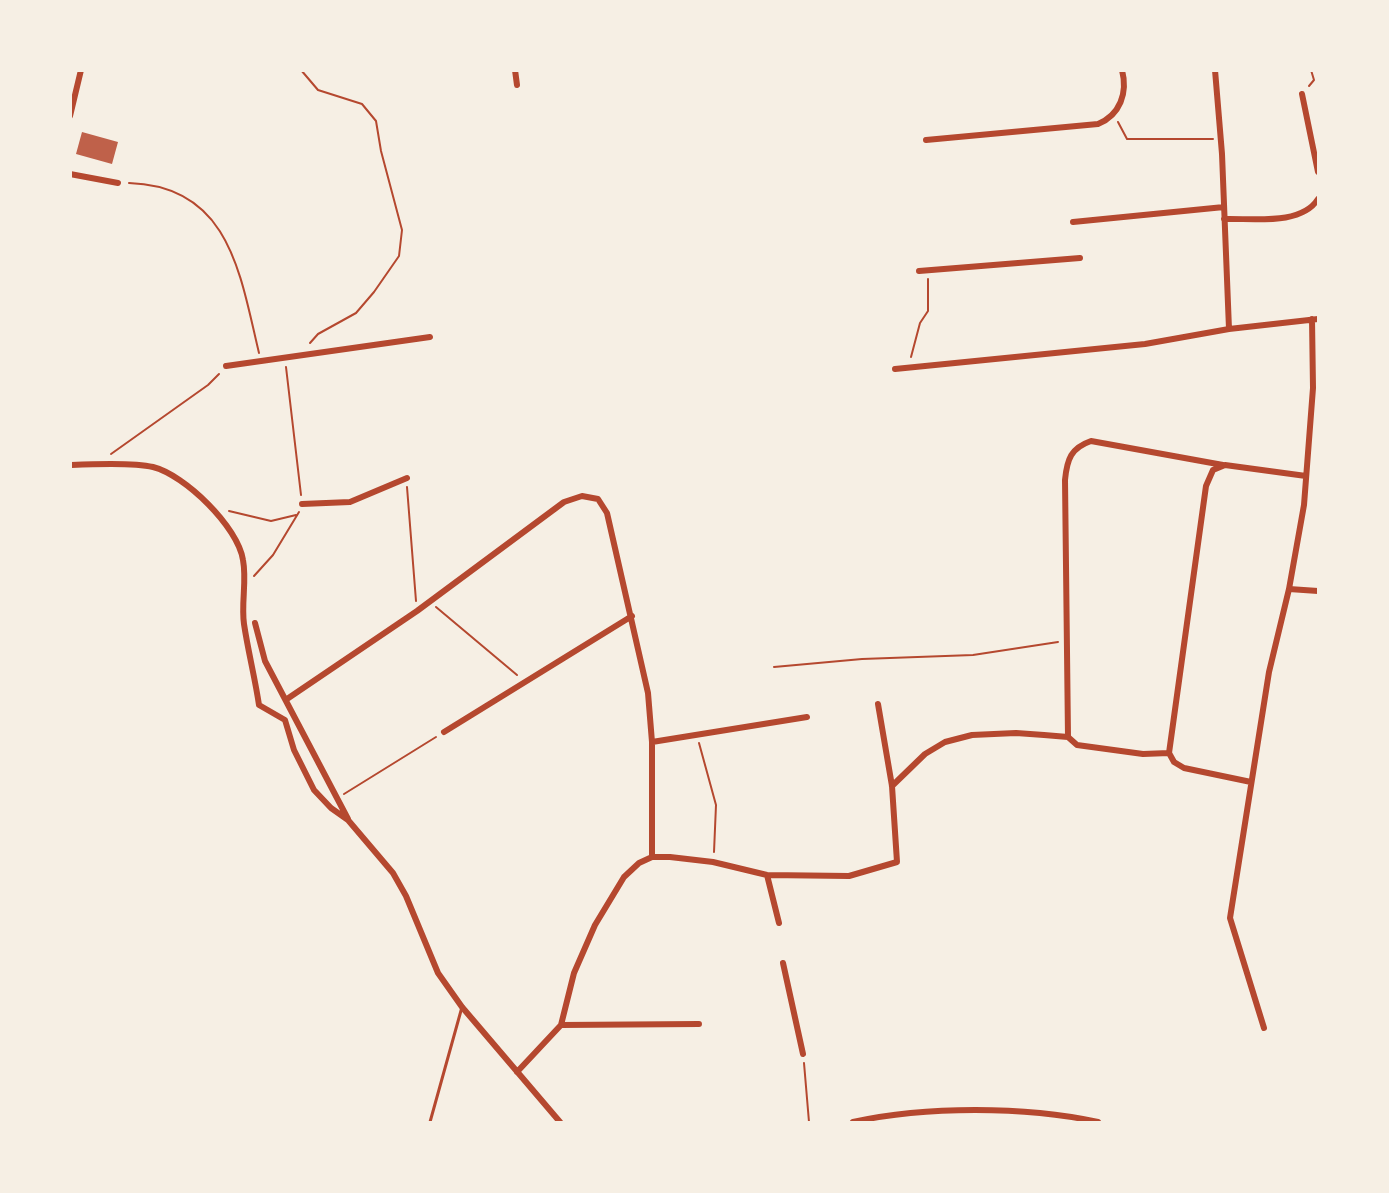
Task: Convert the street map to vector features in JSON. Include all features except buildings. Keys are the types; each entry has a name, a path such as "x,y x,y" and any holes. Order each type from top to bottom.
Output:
{"street":[{"path":"70,116 81,70"},
{"path":"515,70 517,85"},
{"path":"926,140 1022,129 1092,126 1114,114 1124,93 1122,70"},
{"path":"1215,70 1221,138 1229,328"},
{"path":"1302,94 1318,172"},
{"path":"70,174 118,183"},
{"path":"1224,219 1300,215 1318,199"},
{"path":"1074,222 1224,207"},
{"path":"919,271 1080,258"},
{"path":"895,369 1145,344 1229,328 1315,319 1315,408 1306,476 1289,589 1272,658 1230,918 1264,1028"},
{"path":"226,366 430,338"},
{"path":"1068,737 1065,480 1071,453 1079,445 1091,441 1225,465 1306,476"},
{"path":"70,465 153,467 186,485 209,504 230,531 243,556 246,586 243,620 259,705 285,720 294,750 314,790 331,808 348,820 393,873 406,896 438,973 462,1007 560,1122"},
{"path":"1225,465 1213,470 1206,486 1169,753 1174,762 1184,768 1251,782"},
{"path":"302,504 350,502 407,478"},
{"path":"287,699 430,602 564,502 582,496 598,499 607,513 648,693 652,742 652,857"},
{"path":"1289,589 1318,591"},
{"path":"444,732 632,616"},
{"path":"255,623 266,661 287,699 298,727 338,797 348,820"},
{"path":"517,1072 561,1026 574,973 596,925 624,877 639,863 652,857 713,862 766,875 849,876 897,862 892,786 878,704"},
{"path":"652,742 807,717"},
{"path":"289,729 298,727"},
{"path":"892,786 925,754 958,738 1016,733 1068,737 1077,745 1143,754 1169,753"},
{"path":"766,875 779,923"},
{"path":"783,963 803,1054"},
{"path":"561,1026 699,1024"},
{"path":"853,1122 891,1114 1014,1111 1094,1122"}],"lane":[{"path":"430,1122 462,1007"}],"path":[{"path":"300,356 318,334 356,313 374,292 399,256 402,230 381,151 376,121 362,104 318,90 301,70"},
{"path":"1302,94 1314,80 1311,70"},
{"path":"1114,114 1127,139 1221,138"},
{"path":"118,183 152,183 175,192 200,208 222,231 235,255 261,361"},
{"path":"908,368 920,323 928,311 928,270"},
{"path":"246,586 273,555 302,504 285,358"},
{"path":"96,464 208,385 226,366"},
{"path":"407,478 417,611"},
{"path":"209,504 271,521 297,515"},
{"path":"430,602 525,682"},
{"path":"774,667 862,659 973,655 1068,641"},
{"path":"338,797 444,732"},
{"path":"696,735 716,805 713,862"},
{"path":"803,1054 809,1122"}]}
